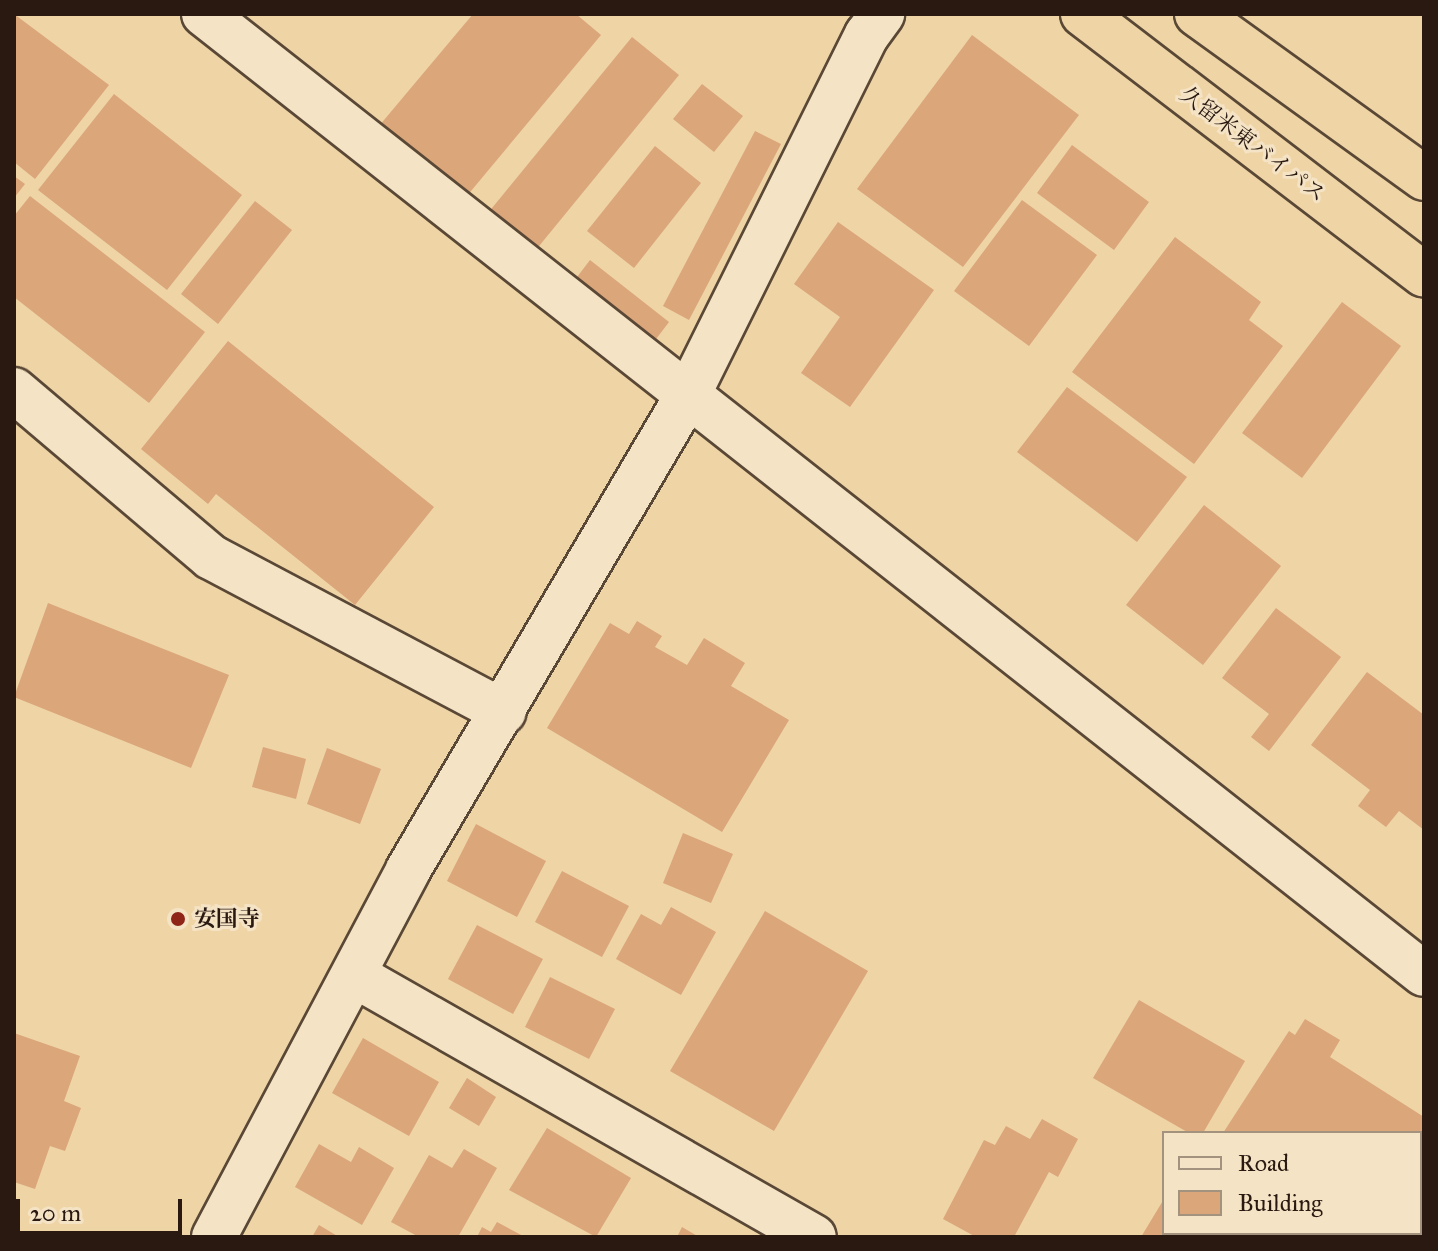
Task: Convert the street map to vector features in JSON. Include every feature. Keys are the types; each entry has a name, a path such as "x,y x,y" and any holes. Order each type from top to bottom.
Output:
{"highway":[{"name":"久留米東バイパス","path":"1083,14 1424,275"},
{"path":"1197,14 1424,178"}],"street":[{"path":"204,14 1424,974"},
{"path":"214,1237 408,870 504,712 689,393 867,35 882,14"},
{"path":"14,390 211,557 504,712"},
{"path":"354,975 814,1237"}],"building":[{"path":"14,14 109,85 35,179 14,162"},
{"path":"473,14 576,14 601,35 466,197 379,126"},
{"path":"972,35 1079,115 963,267 857,189"},
{"path":"632,37 679,75 535,251 488,213"},
{"path":"702,84 743,116 714,152 673,119"},
{"path":"114,94 242,195 167,290 38,190"},
{"path":"755,131 781,144 689,320 663,306"},
{"path":"1072,145 1149,202 1114,250 1037,193"},
{"path":"655,146 701,183 634,268 587,231"},
{"path":"14,176 25,184 14,198"},
{"path":"30,196 205,332 149,403 14,297 14,216"},
{"path":"1022,200 1097,255 1029,346 954,291"},
{"path":"255,201 292,230 218,324 181,294"},
{"path":"838,222 934,290 850,407 801,373 840,317 794,284"},
{"path":"1175,237 1261,302 1249,320 1283,346 1194,464 1072,372"},
{"path":"590,260 669,322 647,351 568,289"},
{"path":"1342,302 1401,346 1302,478 1242,433"},
{"path":"228,341 434,507 355,605 216,494 208,504 141,449"},
{"path":"1067,387 1187,477 1137,542 1017,452"},
{"path":"1204,505 1281,566 1203,665 1126,605"},
{"path":"48,603 229,675 191,768 14,697"},
{"path":"1276,608 1341,657 1269,751 1251,737 1269,714 1222,678"},
{"path":"637,621 662,636 655,647 687,665 704,638 745,663 731,686 789,720 722,832 547,728 610,623 629,634"},
{"path":"1367,672 1424,715 1424,830 1399,811 1386,827 1358,806 1370,790 1311,745"},
{"path":"263,747 306,759 296,799 252,787"},
{"path":"327,748 381,769 360,824 307,804"},
{"path":"476,824 546,861 517,917 447,881"},
{"path":"683,833 733,854 711,903 663,883"},
{"path":"562,871 629,906 602,957 535,922"},
{"path":"671,907 716,932 681,995 616,959 641,914 661,925"},
{"path":"765,911 868,971 774,1131 670,1071"},
{"path":"477,925 543,959 513,1014 448,979"},
{"path":"550,977 615,1009 589,1059 525,1027"},
{"path":"1139,1000 1245,1061 1204,1131 1186,1131 1093,1078"},
{"path":"1305,1019 1340,1040 1330,1057 1424,1117 1422,1140 1422,1131 1224,1131 1289,1031 1295,1035"},
{"path":"14,1033 80,1056 64,1101 81,1108 65,1151 50,1146 35,1189 14,1182"},
{"path":"363,1038 439,1082 409,1136 332,1093"},
{"path":"467,1078 496,1097 479,1126 449,1108"},
{"path":"1042,1119 1078,1139 1058,1177 1049,1172 1014,1237 976,1237 943,1219 984,1140 995,1145 1006,1126 1030,1139"},
{"path":"547,1128 631,1178 596,1237 509,1190"},
{"path":"319,1144 351,1162 359,1147 394,1168 362,1225 295,1187"},
{"path":"464,1149 497,1168 458,1237 419,1237 391,1222 429,1155 452,1168"},
{"path":"1162,1202 1162,1235 1188,1235 1141,1237"},
{"path":"497,1222 525,1237 477,1237 482,1227 491,1232"},
{"path":"319,1225 339,1237 312,1237"},
{"path":"682,1227 699,1237 677,1237"}],"place":[{"name":"安国寺","path":"178,919"}]}
